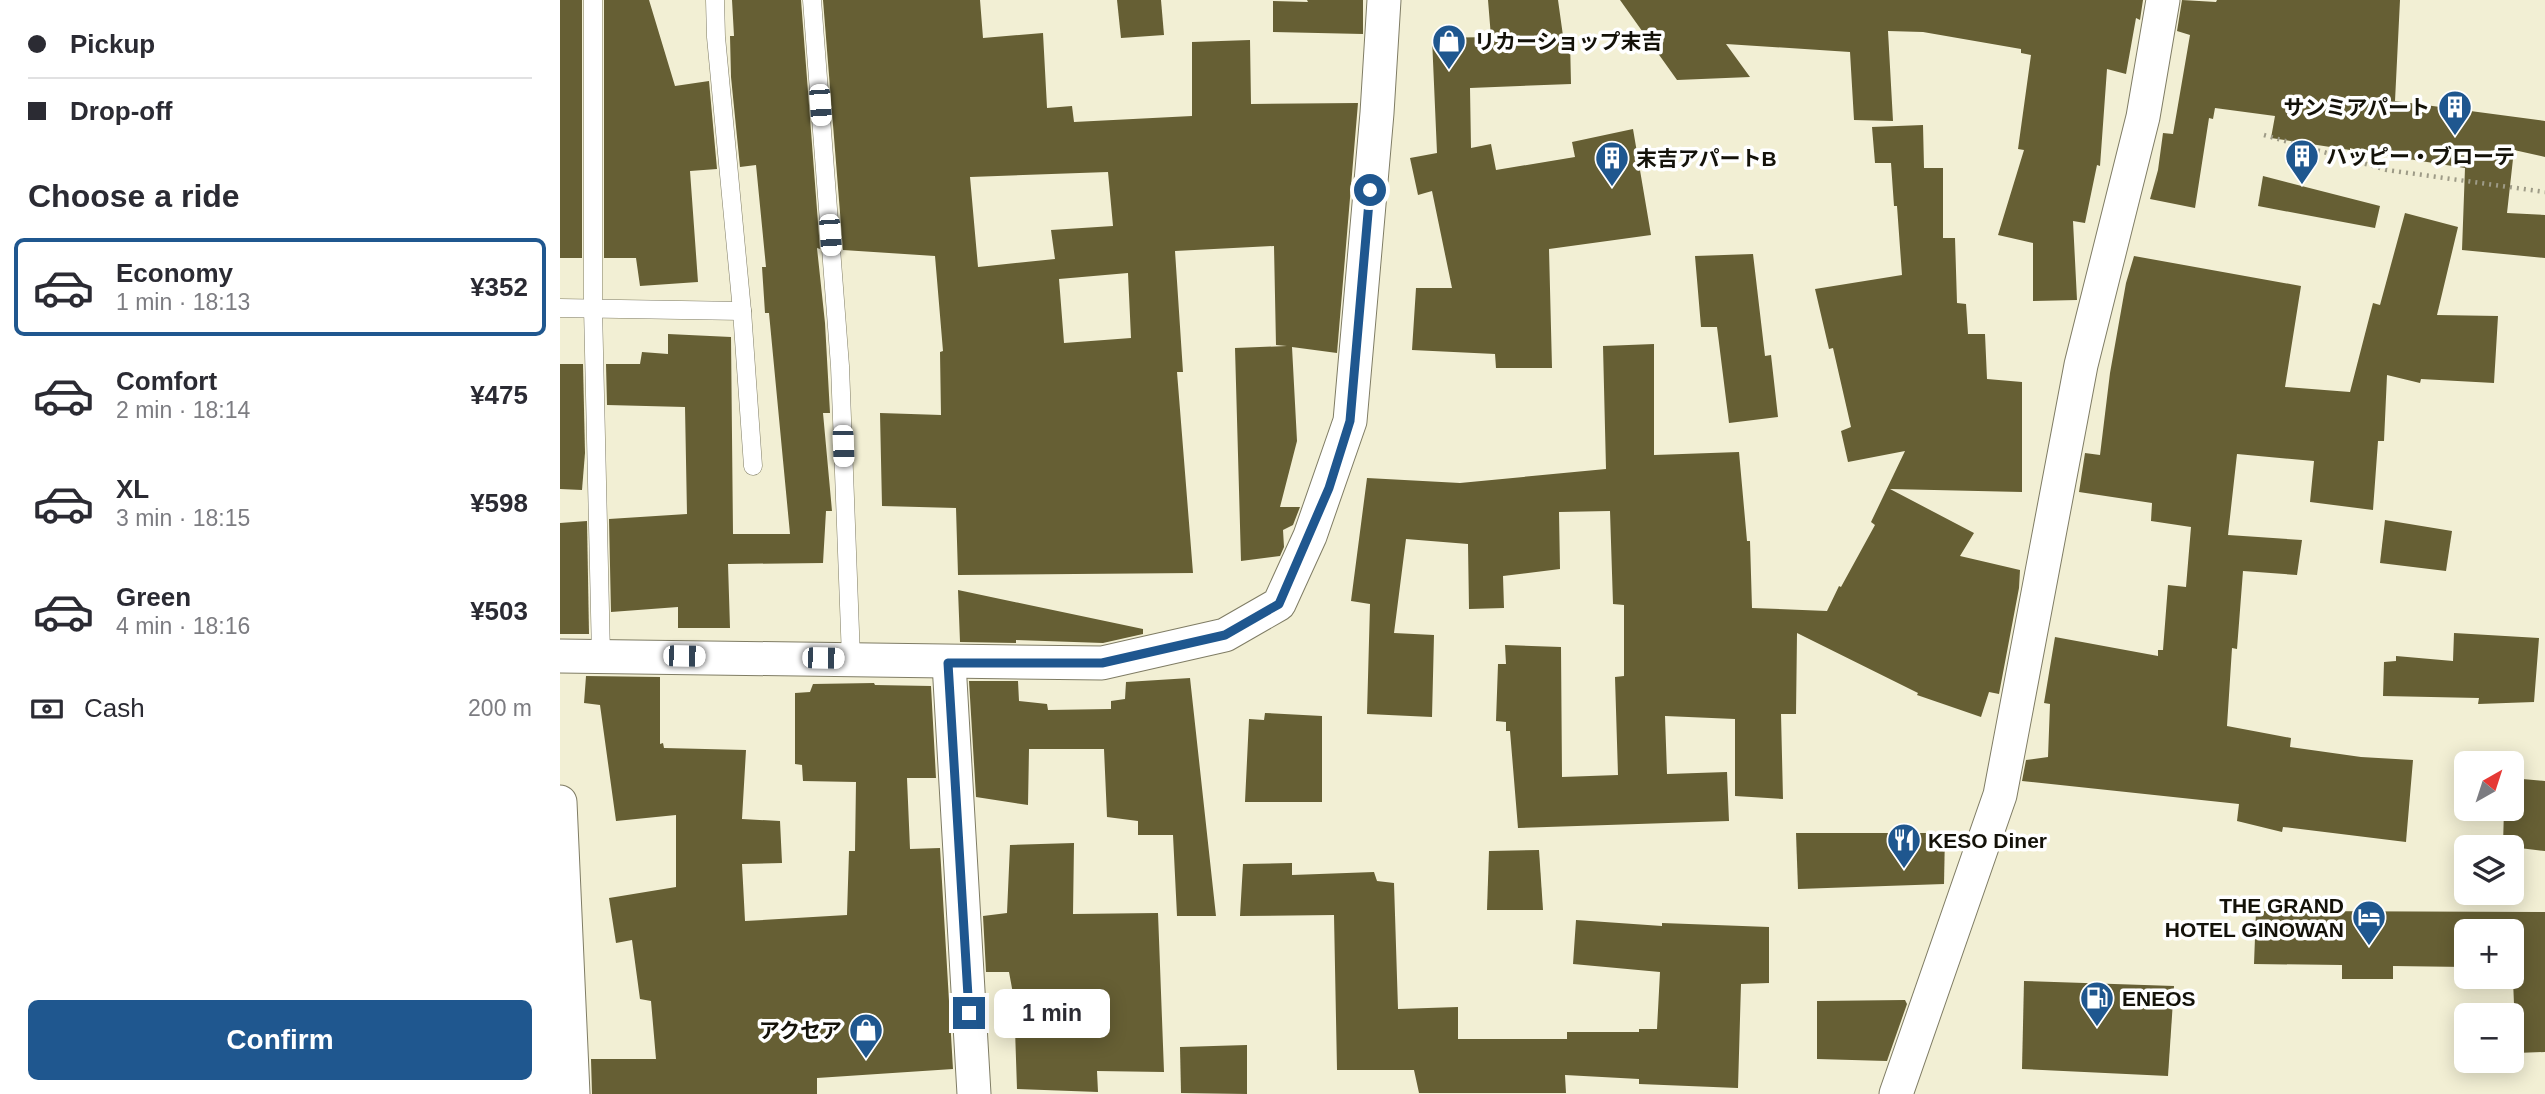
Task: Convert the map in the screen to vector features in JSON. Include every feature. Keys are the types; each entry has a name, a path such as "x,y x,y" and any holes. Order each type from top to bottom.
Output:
{"street":[{"path":"560,656 1102,663 1225,635 1279,604 1324,500 1350,421 1377,113 1384,0"},
{"path":"1896,1094 2000,795 2081,365 2143,117 2164,0"},
{"path":"948,663 974,1094"},
{"path":"560,802 573,1094"}],"lane":[{"path":"593,0 593,308 601,655"},
{"path":"715,0 753,466"},
{"path":"812,0 840,366 850,658"},
{"path":"560,308 742,311"}],"path":[{"path":"2264,135 2387,170 2545,192"}],"building":[{"path":"560,0 582,0 582,258 560,258"},
{"path":"604,0 649,0 675,86 709,81 717,169 690,171 698,282 640,286 636,258 604,258"},
{"path":"732,0 801,0 820,249 817,248 825,323 830,413 823,413 832,511 826,511 823,563 728,564 730,628 678,628 678,607 611,612 609,519 687,514 685,407 607,405 606,364 640,364 642,352 668,354 668,334 731,337 733,534 790,534 769,313 765,313 762,267 766,267 756,165 740,167 731,77 730,36 734,36"},
{"path":"823,0 980,0 983,38 1043,33 1047,108 1072,106 1074,122 1192,116 1192,42 1250,40 1251,104 1358,103 1337,353 1292,347 1297,441 1280,507 1300,507 1293,525 1283,530 1284,547 1280,556 1241,561 1235,348 1287,346 1276,345 1274,246 1175,251 1183,372 1177,372 1193,573 958,575 956,508 882,506 880,413 941,415 940,352 943,351 935,256 843,250","holes":["1108,172 1113,226 1051,230 1055,259 978,267 970,177","1128,273 1131,338 1064,343 1059,279"]},
{"path":"1117,0 1161,0 1164,35 1121,38"},
{"path":"1307,0 1363,0 1363,34 1273,32 1273,1 1308,2"},
{"path":"1488,0 1558,0 1564,43 1570,40 1571,84 1470,88 1471,148 1491,144 1496,170 1575,157 1572,142 1633,129 1651,235 1549,249 1552,368 1496,368 1495,354 1412,350 1416,288 1452,288 1432,191 1418,195 1410,158 1437,153 1432,38 1491,37"},
{"path":"1620,0 2143,0 2140,20 2136,18 2126,74 2107,69 2100,166 2097,165 2085,223 2073,221 2077,300 2033,301 2033,243 1998,235 2024,150 2018,149 2031,55 2021,53 2021,49 1923,32 1888,31 1893,121 1854,120 1850,52 1726,44 1750,77 1677,80"},
{"path":"2182,0 2400,0 2395,101 2545,121 2545,157 2514,150 2507,213 2545,215 2545,258 2462,250 2465,168 2350,148 2271,138 2275,116 2215,108 2213,119 2209,118 2195,208 2150,199 2158,170 2163,133 2173,134 2190,35 2177,31"},
{"path":"1923,125 1924,168 1943,168 1943,238 1955,238 1957,303 1966,304 1968,334 1985,334 1987,379 2022,382 2022,492 1890,489 1974,533 1960,556 2020,570 1999,694 1989,692 1981,717 1917,695 1918,693 1797,633 1796,714 1781,714 1783,799 1735,796 1735,719 1665,716 1667,774 1727,772 1729,821 1518,828 1510,731 1506,731 1506,722 1496,721 1498,664 1506,664 1505,645 1561,647 1562,777 1618,775 1615,677 1624,676 1624,605 1613,604 1610,511 1559,512 1560,569 1503,576 1504,608 1469,609 1468,544 1406,539 1394,633 1434,635 1432,717 1367,714 1370,604 1351,601 1367,478 1460,483 1606,469 1603,346 1654,344 1654,455 1739,452 1747,541 1750,541 1752,608 1827,611 1875,525 1871,522 1905,451 1848,462 1841,431 1851,427 1833,348 1829,349 1815,289 1902,275 1891,163 1875,163 1872,127"},
{"path":"2263,176 2380,206 2375,228 2258,206"},
{"path":"2405,213 2458,227 2437,315 2498,316 2494,383 2421,379 2420,383 2387,375 2384,441 2378,441 2373,510 2310,502 2314,461 2237,454 2228,535 2302,540 2297,575 2243,571 2237,649 2232,648 2227,726 2291,738 2290,747 2361,757 2413,760 2406,842 2283,827 2282,832 2237,821 2239,804 2022,781 2026,760 2048,757 2050,704 2044,703 2055,637 2158,656 2158,650 2163,650 2168,585 2186,587 2191,527 2151,521 2152,503 2079,492 2085,453 2100,455 2110,373 2126,283 2134,256 2301,286 2285,387 2350,392 2373,303 2380,305"},
{"path":"1753,254 1765,356 1771,355 1778,417 1729,423 1717,327 1701,327 1695,256"},
{"path":"560,364 583,364 585,453 582,490 560,489"},
{"path":"2385,520 2452,531 2446,571 2380,563"},
{"path":"587,521 589,634 560,634 560,523"},
{"path":"958,590 1143,629 1143,634 1103,643 1016,640 1016,643 960,642"},
{"path":"2454,633 2539,638 2534,702 2478,704 2479,698 2383,696 2384,662 2396,661 2396,656 2453,661"},
{"path":"586,676 660,677 660,744 663,743 664,748 746,750 742,819 780,821 782,863 742,864 745,921 847,915 849,851 855,851 856,782 803,781 802,765 795,764 795,693 810,692 813,684 931,686 936,778 907,778 910,849 940,848 953,1069 817,1078 817,1094 592,1094 591,1059 656,1059 651,1001 640,999 632,940 616,943 609,898 676,887 676,815 616,821 600,705 584,703"},
{"path":"1190,678 1216,916 1177,916 1173,835 1138,835 1138,821 1107,817 1104,749 1029,749 1028,805 976,797 969,681 1018,681 1019,701 1047,704 1048,710 1111,709 1111,701 1125,699 1126,682"},
{"path":"1265,713 1322,716 1322,802 1245,802 1249,719 1264,720"},
{"path":"2524,779 2545,781 2545,851 2524,848 2524,835 2503,835 2504,821 2524,821"},
{"path":"1796,833 1945,833 1944,884 1798,889"},
{"path":"1074,843 1073,914 1158,913 1164,1072 1097,1071 1098,1092 1017,1089 1014,999 1009,972 986,972 983,916 1007,913 1010,845"},
{"path":"1539,850 1543,910 1487,910 1489,851"},
{"path":"1292,863 1292,875 1374,872 1377,881 1394,883 1398,1009 1458,1007 1458,1039 1567,1039 1567,1032 1639,1032 1639,1029 1657,1029 1660,972 1573,964 1576,920 1662,926 1662,923 1769,927 1769,983 1741,984 1738,1088 1639,1084 1639,1079 1565,1075 1566,1093 1419,1093 1414,1070 1337,1070 1334,915 1240,916 1243,864"},
{"path":"2256,911 2545,912 2545,1052 2524,1053 2524,1003 2514,1003 2513,989 2524,989 2524,919 2454,919 2454,967 2393,966 2393,979 2342,979 2342,965 2254,964"},
{"name":"ENEOS","path":"2024,981 2174,986 2168,1076 2022,1069"},
{"path":"1905,1000 1907,1004 1887,1061 1817,1059 1817,1001"},
{"path":"1247,1045 1247,1094 1181,1093 1180,1047"}],"place":[{"name":"リカーショップ末吉","path":"1449,71"},
{"name":"サンミアパート","path":"2455,137"},
{"name":"ハッピー・ブローテ","path":"2302,186"},
{"name":"末吉アパートB","path":"1612,188"},
{"name":"KESO Diner","path":"1904,870"},
{"name":"THE GRAND HOTEL GINOWAN","path":"2369,947"},
{"name":"ENEOS","path":"2097,1028"},
{"name":"アクセア","path":"866,1060"}],"route":[{"path":"969,1013 948,663 1102,663 1225,635 1279,604 1329,488 1350,421 1370,190"}]}
